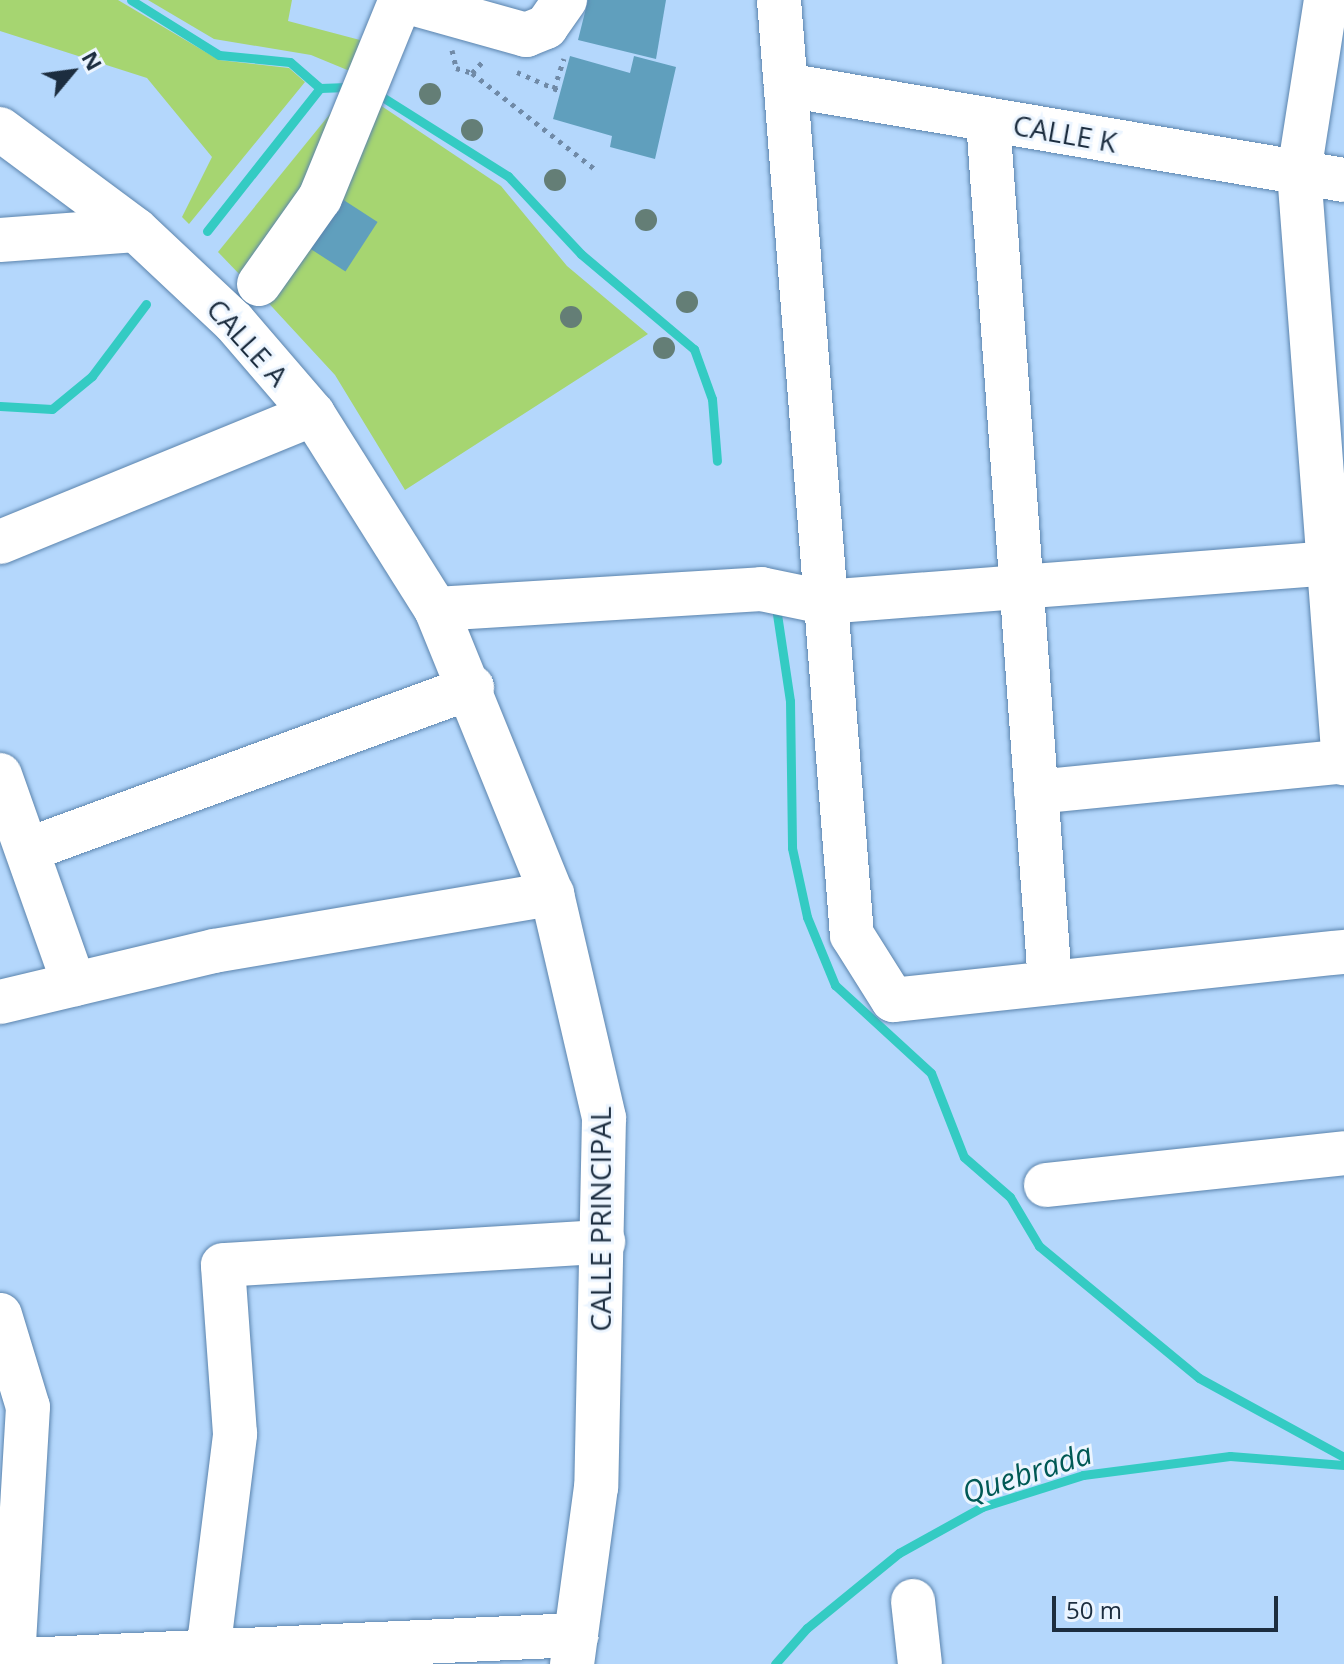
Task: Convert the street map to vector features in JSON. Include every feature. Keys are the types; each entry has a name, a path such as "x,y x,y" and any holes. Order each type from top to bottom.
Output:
{"street":[{"path":"259,284 320,198 368,89 401,0 526,35 546,27 565,0"},
{"path":"779,0 852,935 893,1000 1344,952"},
{"path":"1036,792 1344,762 1336,562 1299,172 1326,0"},
{"name":"CALLE K","path":"786,85 1344,180"},
{"path":"988,120 1050,983"},
{"name":"CALLE A","path":"0,129 136,230 234,322 313,414 436,609"},
{"path":"0,240 136,230"},
{"path":"0,542 313,414"},
{"path":"436,609 761,589 824,602 1336,562"},
{"name":"CALLE PRINCIPAL","path":"436,609 472,687 552,894 604,1118 596,1487 574,1650"},
{"path":"27,850 472,687"},
{"path":"0,775 74,984"},
{"path":"0,1002 214,951 552,894"},
{"path":"1046,1185 1344,1153"},
{"path":"208,1652 235,1434 223,1265 603,1242"},
{"path":"0,1315 28,1407 7,1661 208,1652 574,1650"},
{"path":"913,1601 920,1664"}],"path":[{"path":"453,45 456,68 472,73 596,170"},
{"path":"472,73 485,59"}],"green space":[{"path":"0,0 118,0 219,60 289,68 305,82 189,224 182,217 212,157 147,78 0,31"},
{"path":"148,0 292,0 288,21 360,40 357,74 311,55 214,39"},
{"path":"374,101 501,186 567,266 648,334 405,490 335,375 262,296"},
{"path":"355,105 243,278 218,252 334,109"}],"building":[{"path":"588,0 666,0 656,59 578,40"},
{"path":"570,56 630,73 634,56 676,67 655,159 610,147 612,136 553,119"},
{"path":"339,197 378,222 345,272 307,246"}],"waterway":[{"path":"131,0 219,55 290,62 320,88"},
{"path":"207,231 320,88 354,87"},
{"path":"376,93 508,176 581,254 694,349 712,399 717,461"},
{"path":"0,406 52,409 92,376 146,304"},
{"path":"777,614 790,701 792,848 807,917 835,985 931,1073 964,1157 1010,1197 1039,1246 1199,1378 1344,1457"},
{"name":"Quebrada","path":"775,1664 807,1628 899,1553 982,1507 1083,1475 1230,1456 1344,1465"}]}
